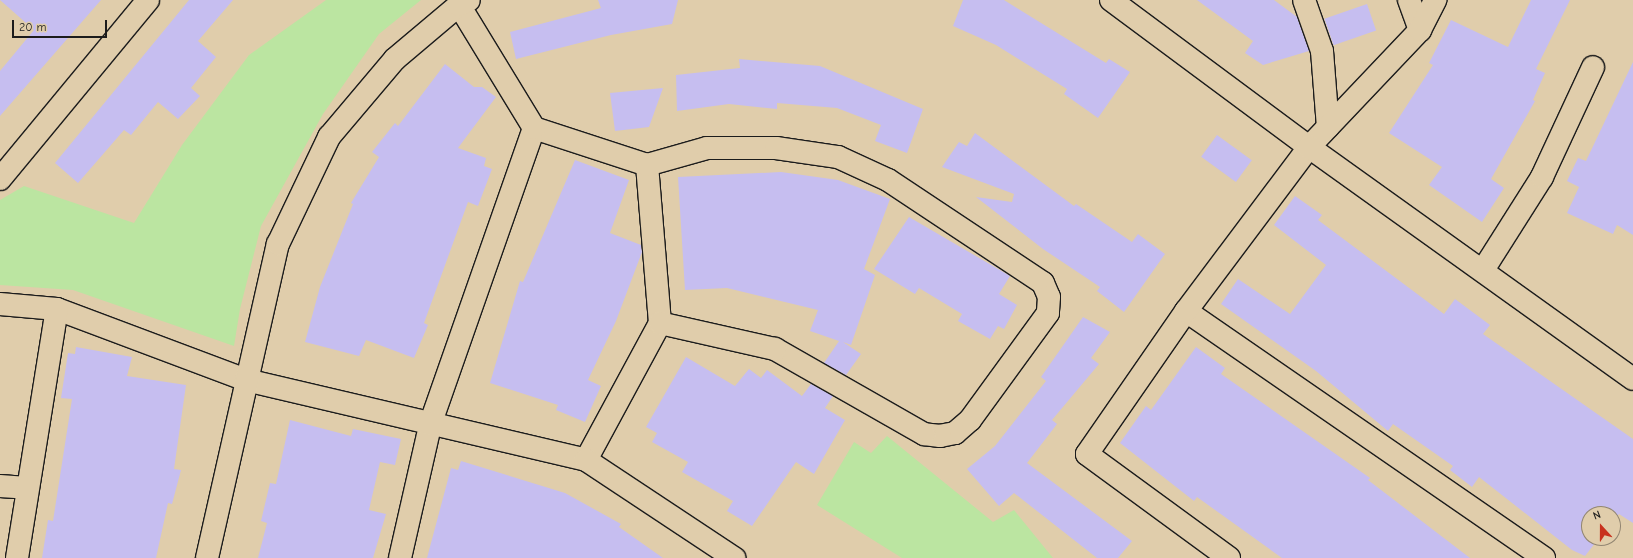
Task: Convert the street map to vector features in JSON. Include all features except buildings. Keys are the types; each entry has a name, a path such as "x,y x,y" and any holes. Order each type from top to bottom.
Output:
{"street":[{"path":"0,179 148,0"},
{"path":"1111,0 1309,147 1633,379"},
{"path":"1304,0 1322,51 1328,127"},
{"path":"1409,0 1420,30"},
{"path":"1229,558 1087,454 1186,311 1309,147 1420,30 1435,0"},
{"path":"207,558 246,380 278,244 329,137 395,59 464,2 534,128 647,165 707,148 776,148 838,157 888,180 1043,283 1049,297 1048,312 970,420 955,433 940,436 924,434 775,349 660,323"},
{"path":"1482,270 1542,177 1593,67"},
{"path":"400,558 431,422 534,128"},
{"path":"586,460 660,323 647,165"},
{"path":"0,304 57,309 246,380 431,422 586,460 728,556"},
{"path":"16,558 26,488 57,309"},
{"path":"1186,311 1544,558"},
{"path":"0,486 26,488"}],"green space":[{"path":"326,0 421,0 379,34 323,114 261,226 240,309 234,346 73,290 0,285 0,200 24,186 134,223 182,145 249,55"},
{"path":"887,436 993,522 1014,510 1053,558 902,558 817,505 854,442 871,453"}]}
